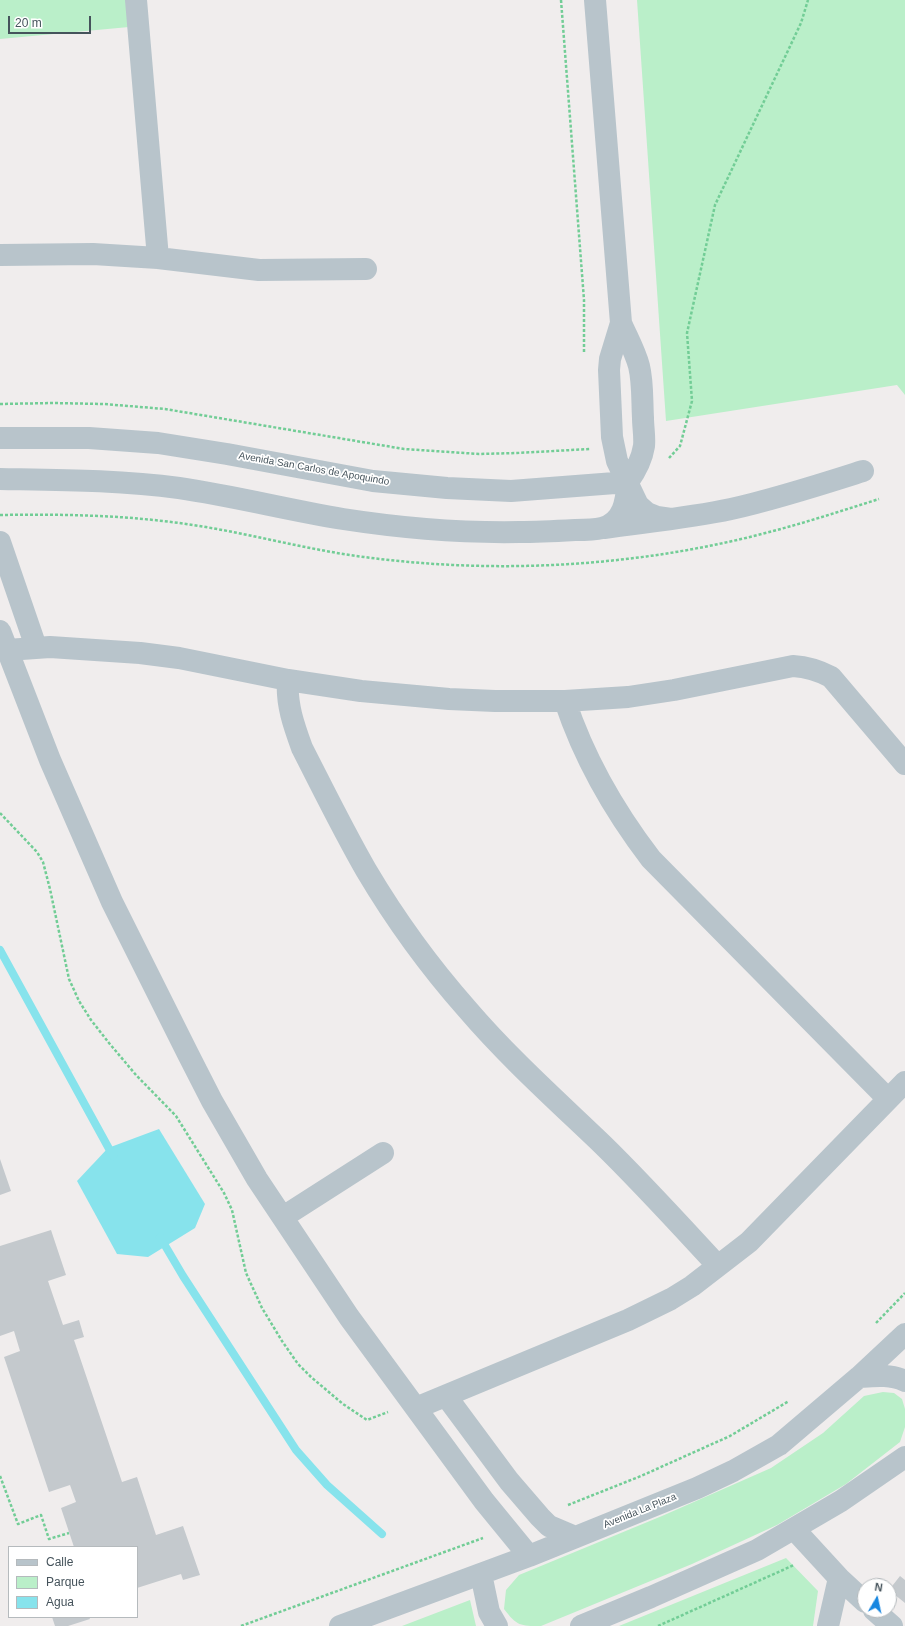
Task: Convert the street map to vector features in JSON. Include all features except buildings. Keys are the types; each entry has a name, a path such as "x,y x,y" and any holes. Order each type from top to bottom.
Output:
{"street":[{"path":"136,0 158,258"},
{"path":"595,0 621,323 632,346 639,368 642,386 644,435 644,446 639,462 628,482 626,502 622,512 612,523 602,528"},
{"path":"0,255 93,254 158,258 259,270 366,269"},
{"path":"621,323 610,359 609,370 614,447 617,461 634,497 642,510 657,517 671,519"},
{"name":"Avenida San Carlos de Apoquindo","path":"0,438 89,438 158,443 228,454 341,476 447,488 511,491 628,482"},
{"path":"3,481 38,478 106,481 179,488 362,522 456,532 542,532 602,528 671,519 730,509 773,499 863,471"},
{"path":"0,542 36,647"},
{"path":"4,640 36,647 86,649 171,657 288,680 361,691 449,699 565,702 628,697 674,690 793,666 809,668 820,671 830,678 905,764"},
{"path":"4,640 50,760 112,902 212,1101 257,1179 349,1317 506,1529 529,1556"},
{"path":"288,680 288,704 302,748 366,870 426,959 482,1026 652,1194 718,1266"},
{"path":"565,702 587,756 623,820 651,859 888,1099"},
{"path":"416,1408 653,1308 692,1286 749,1242 905,1082"},
{"path":"283,1218 383,1153"},
{"name":"Avenida La Plaza","path":"340,1626 529,1556 697,1488 763,1454 779,1445 859,1377 905,1334"},
{"path":"859,1377 887,1376 897,1377 905,1381"},
{"path":"446,1396 509,1481 540,1517 549,1526 574,1537"},
{"path":"581,1626 757,1550 841,1501 903,1455"},
{"path":"794,1529 816,1555 857,1595"},
{"path":"481,1574 489,1612 497,1626"},
{"path":"828,1626 839,1578"},
{"path":"883,1618 892,1626"}],"path":[{"path":"561,0 584,300 584,360"},
{"path":"664,462 680,446 692,401 687,333 715,205 801,23 808,0"},
{"path":"0,404 104,404 165,409 404,449 437,452 517,453 614,447"},
{"path":"0,813 37,852 43,862 69,979 79,1001 91,1020 109,1043 136,1075 176,1116 224,1193 232,1210 246,1273 253,1290 282,1341 298,1364 343,1404 367,1420 393,1410 416,1408"},
{"path":"873,1327 905,1293"},
{"path":"540,1517 641,1476 730,1436 795,1397"},
{"path":"0,1476 18,1524 41,1515 49,1539 69,1533"},
{"path":"240,1626 506,1529"},
{"path":"658,1626 816,1555"}],"green space":[{"path":"0,0 127,0 129,27 0,39"},
{"path":"637,0 905,0 905,395 897,385 666,421"},
{"path":"883,1392 894,1393 902,1399 905,1409 905,1427 900,1442 846,1484 777,1525 692,1564 541,1626 528,1626 520,1624 512,1619 504,1609 506,1590 519,1575 662,1516 771,1468 823,1433 864,1396"},
{"path":"786,1558 818,1591 813,1626 619,1626"},
{"path":"470,1600 476,1626 402,1626"}],"water":[{"path":"159,1129 205,1204 195,1228 148,1257 117,1254 77,1181 108,1148"}],"waterway":[{"path":"0,950 113,1156"},
{"path":"160,1237 183,1276 296,1450 327,1485 382,1534"}]}
